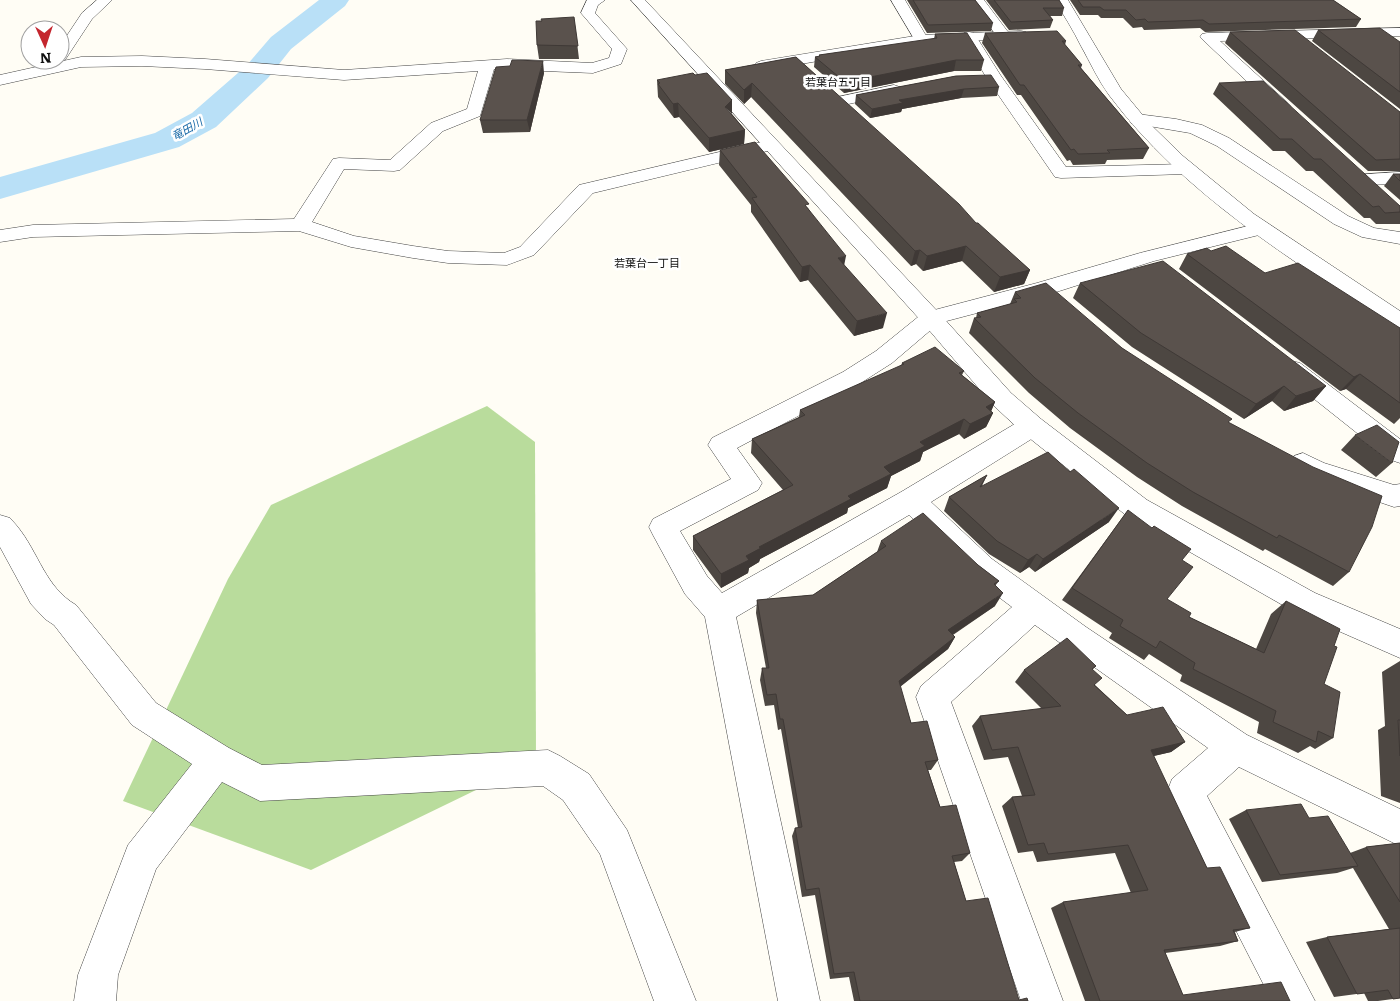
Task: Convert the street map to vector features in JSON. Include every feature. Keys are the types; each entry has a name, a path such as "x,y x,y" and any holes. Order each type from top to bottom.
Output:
{"street":[{"path":"70,42 87,16 105,0"},
{"path":"70,62 142,61 344,75 507,64 593,68 616,61 620,49 588,13 592,3 598,0"},
{"path":"638,0 717,75 770,145 931,318 1002,399 1032,426 1137,508 1304,602 1400,644"},
{"path":"898,0 921,39"},
{"path":"977,0 1004,36"},
{"path":"1061,0 1083,34 1113,90 1137,119 1185,169 1260,229 1400,321"},
{"path":"1361,21 1400,48"},
{"path":"1295,118 1207,37 1400,32"},
{"path":"1063,34 1083,34"},
{"path":"1292,34 1307,46"},
{"path":"746,69 921,39 1033,35"},
{"path":"969,36 986,77 1062,173 1185,169"},
{"path":"794,60 861,121"},
{"path":"300,225 339,163 394,166 437,127 474,112 487,66"},
{"path":"0,80 32,70"},
{"path":"826,89 906,87"},
{"path":"1137,119 1176,124 1196,129 1223,142 1341,220 1369,233 1400,238"},
{"path":"0,236 33,230 300,225 351,241 413,252 448,257 506,259 527,251 586,189 614,180 770,145"},
{"path":"1346,165 1381,196"},
{"path":"1361,179 1400,178"},
{"path":"799,1001 720,611 696,585 663,527 748,483 721,445 851,378 884,357 931,318 1038,281 1260,229"},
{"path":"1147,257 1171,276"},
{"path":"1038,281 1066,306"},
{"path":"1274,355 1400,452"},
{"path":"720,611 911,500 1032,426"},
{"path":"1289,456 1315,470 1394,496 1400,495"},
{"path":"911,500 982,568 1034,607 1235,747 1400,828"},
{"path":"0,526 16,547 29,575 55,610 65,615 144,714 217,760 260,783 548,768 576,787 614,843 675,1001"},
{"path":"1034,607 933,697 1042,1001"},
{"path":"1235,747 1185,792 1294,1001"},
{"path":"95,1001 98,975 141,858 217,760"}],"green space":[{"path":"487,406 535,442 536,761 311,870 123,801 228,579 271,505"}],"building":[{"path":"913,0 975,0 993,23 928,25"},
{"path":"994,0 1059,0 1064,8 1043,8 1053,20 1011,22"},
{"path":"1078,0 1333,0 1361,19 1209,24 1203,20 1148,22 1145,19 1136,20 1126,10 1104,10 1100,7 1083,7"},
{"path":"574,17 578,46 537,45 536,21"},
{"path":"1380,28 1400,42 1400,92 1318,30"},
{"path":"1295,30 1400,112 1400,159 1376,160 1230,32"},
{"path":"1057,31 1066,41 1062,41 1082,65 1078,65 1149,148 1107,150 1110,153 1078,154 1074,149 1071,150 1024,85 1020,85 985,33"},
{"path":"967,33 984,60 956,60 845,82 815,57 937,38 935,34"},
{"path":"796,57 959,204 976,223 1030,270 1000,277 966,246 927,256 920,250 915,251 752,83 744,90 725,70"},
{"path":"512,60 543,61 527,120 480,120 496,67 510,66"},
{"path":"693,73 695,75 707,73 732,100 725,107 745,130 709,138 678,103 673,104 658,84 660,83 657,80"},
{"path":"991,75 999,87 964,89 899,100 903,103 872,109 856,95 956,76"},
{"path":"1263,81 1400,206 1400,212 1385,213 1379,206 1373,207 1321,159 1314,159 1292,139 1280,139 1219,83"},
{"path":"755,142 809,204 805,205 846,256 838,258 887,313 857,321 810,265 802,267 752,198 757,197 720,150"},
{"path":"1393,174 1400,174 1400,181"},
{"path":"1226,246 1265,273 1298,263 1400,328 1400,403 1360,374 1354,377 1187,254 1207,248 1211,251"},
{"path":"1163,261 1326,386 1296,396 1284,386 1256,404 1141,333 1080,283"},
{"path":"1046,283 1122,348 1232,419 1228,422 1313,467 1382,496 1372,527 1349,572 1279,535 1277,538 1193,492 1147,463 1078,413 1035,378 974,318 981,317 977,313 1017,302 1014,299 1021,298 1015,292"},
{"path":"935,347 964,371 959,373 995,402 986,407 993,413 970,424 964,419 920,442 925,446 884,467 891,474 848,496 851,499 759,547 761,548 746,556 749,560 721,574 693,536 793,485 752,439 805,415 800,410 904,364 902,363"},
{"path":"1377,425 1399,442 1392,463 1355,435"},
{"path":"1048,452 1070,472 1074,469 1119,508 1043,559 1037,554 1028,560 997,541 949,497 987,475 980,487"},
{"path":"1128,510 1152,528 1154,526 1191,549 1182,560 1193,567 1167,599 1191,613 1189,617 1264,653 1286,601 1340,629 1334,646 1337,647 1324,684 1340,692 1333,738 1318,731 1316,742 1273,722 1276,711 1193,669 1195,663 1160,641 1156,648 1120,626 1123,620 1072,588"},
{"path":"923,513 978,565 999,581 994,584 1003,593 948,630 955,637 899,681 911,723 927,721 938,760 925,762 940,807 956,805 970,853 952,856 966,901 988,898 1019,1000 1027,998 1028,1001 860,1001 854,972 834,974 819,888 806,890 795,828 802,827 783,719 780,719 776,694 767,695 762,668 769,668 757,600 813,595 886,546 881,541"},
{"path":"1067,638 1096,666 1092,669 1102,678 1094,685 1127,715 1163,707 1185,742 1151,750 1207,868 1220,867 1250,928 1233,930 1238,941 1164,950 1183,995 1281,982 1290,1001 1100,1001 1063,902 1148,890 1128,845 1048,854 1044,843 1028,845 1012,797 1035,795 1018,747 992,750 980,716 1061,706 1024,670"},
{"path":"1398,720 1400,720 1400,756"},
{"path":"1301,804 1309,818 1328,816 1358,866 1280,875 1246,810"},
{"path":"1400,843 1400,902 1366,847"},
{"path":"1400,928 1400,998 1393,999 1388,990 1357,994 1327,937"}],"waterway":[{"name":"竜田川","path":"0,188 167,140 204,120 257,72 281,43 336,0"}],"district":[{"name":"若葉台五丁目","path":"838,82"},
{"name":"若葉台一丁目","path":"647,263"}]}
